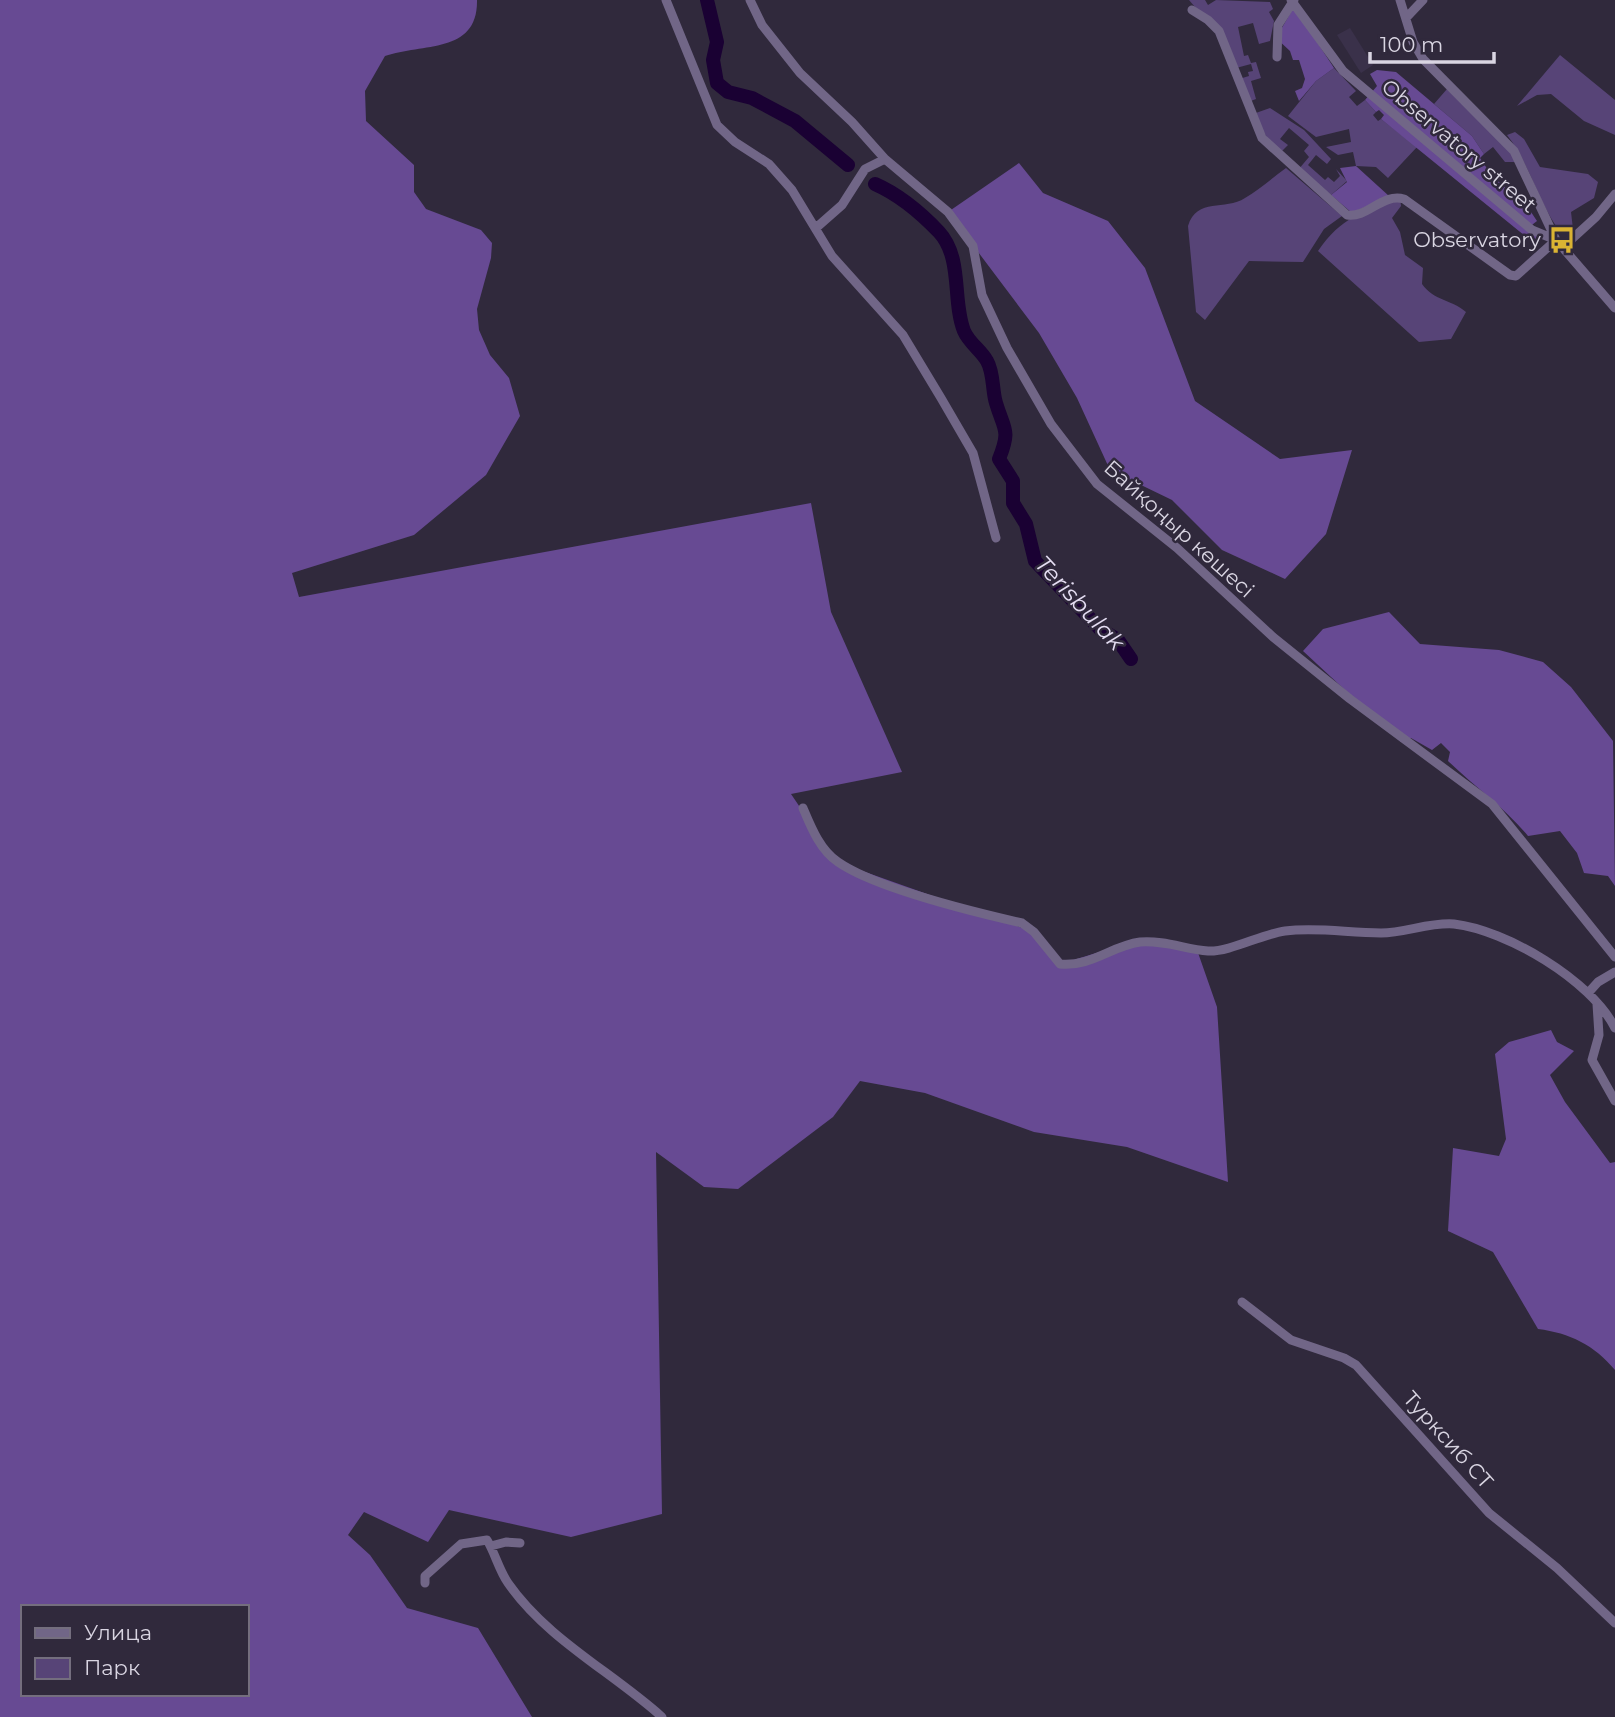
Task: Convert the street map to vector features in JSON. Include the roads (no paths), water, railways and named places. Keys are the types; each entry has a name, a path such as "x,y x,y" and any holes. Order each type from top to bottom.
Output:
{"street":[{"path":"666,0 717,125 735,142 769,164 792,190 817,227 832,256 903,335 973,453 996,538"},
{"name":"Байқоңыр көшесі","path":"750,0 762,25 800,73 852,121 885,159 948,212 973,246 982,295 1007,348 1051,424 1097,484 1177,548 1293,653 1492,804 1615,957"},
{"path":"1400,0 1413,42 1423,59 1514,151 1559,244 1615,308"},
{"path":"1406,18 1423,0"},
{"name":"Observatory street","path":"1277,57 1278,25 1293,1 1343,71 1532,230 1559,244"},
{"path":"1192,10 1208,19 1219,31 1262,138 1347,215 1356,215 1384,200 1400,197 1510,275 1516,276 1596,217 1615,194"},
{"path":"817,227 842,205 865,169 885,159"},
{"path":"803,808 815,837 837,862 883,883 1022,923 1034,932 1060,964 1074,965 1099,958 1126,944 1143,942 1167,942 1209,951 1284,931 1324,928 1396,933 1452,924 1484,930 1553,966 1589,992 1615,1028"},
{"path":"1589,992 1598,982 1615,972"},
{"path":"1597,1002 1599,1035 1592,1060 1615,1101"},
{"name":"Турксиб СТ","path":"1242,1302 1292,1340 1344,1358 1356,1365 1489,1513 1557,1568 1615,1623"},
{"path":"425,1583 425,1576 461,1544 487,1540 507,1582 549,1626 662,1717"},
{"path":"491,1546 506,1542 520,1543"}],"waterway":[{"name":"Terisbulak","path":"707,0 717,42 713,60 717,83 728,92 752,98 795,121 848,165"},
{"name":"Terisbulak","path":"875,184 893,193 917,211 946,242 954,267 958,307 964,331 991,371 995,398 1005,430 1005,441 999,459 1013,481 1013,503 1026,524 1035,561 1100,629 1118,640 1131,659"}],"place":[{"name":"Observatory","path":"1562,240"}]}
